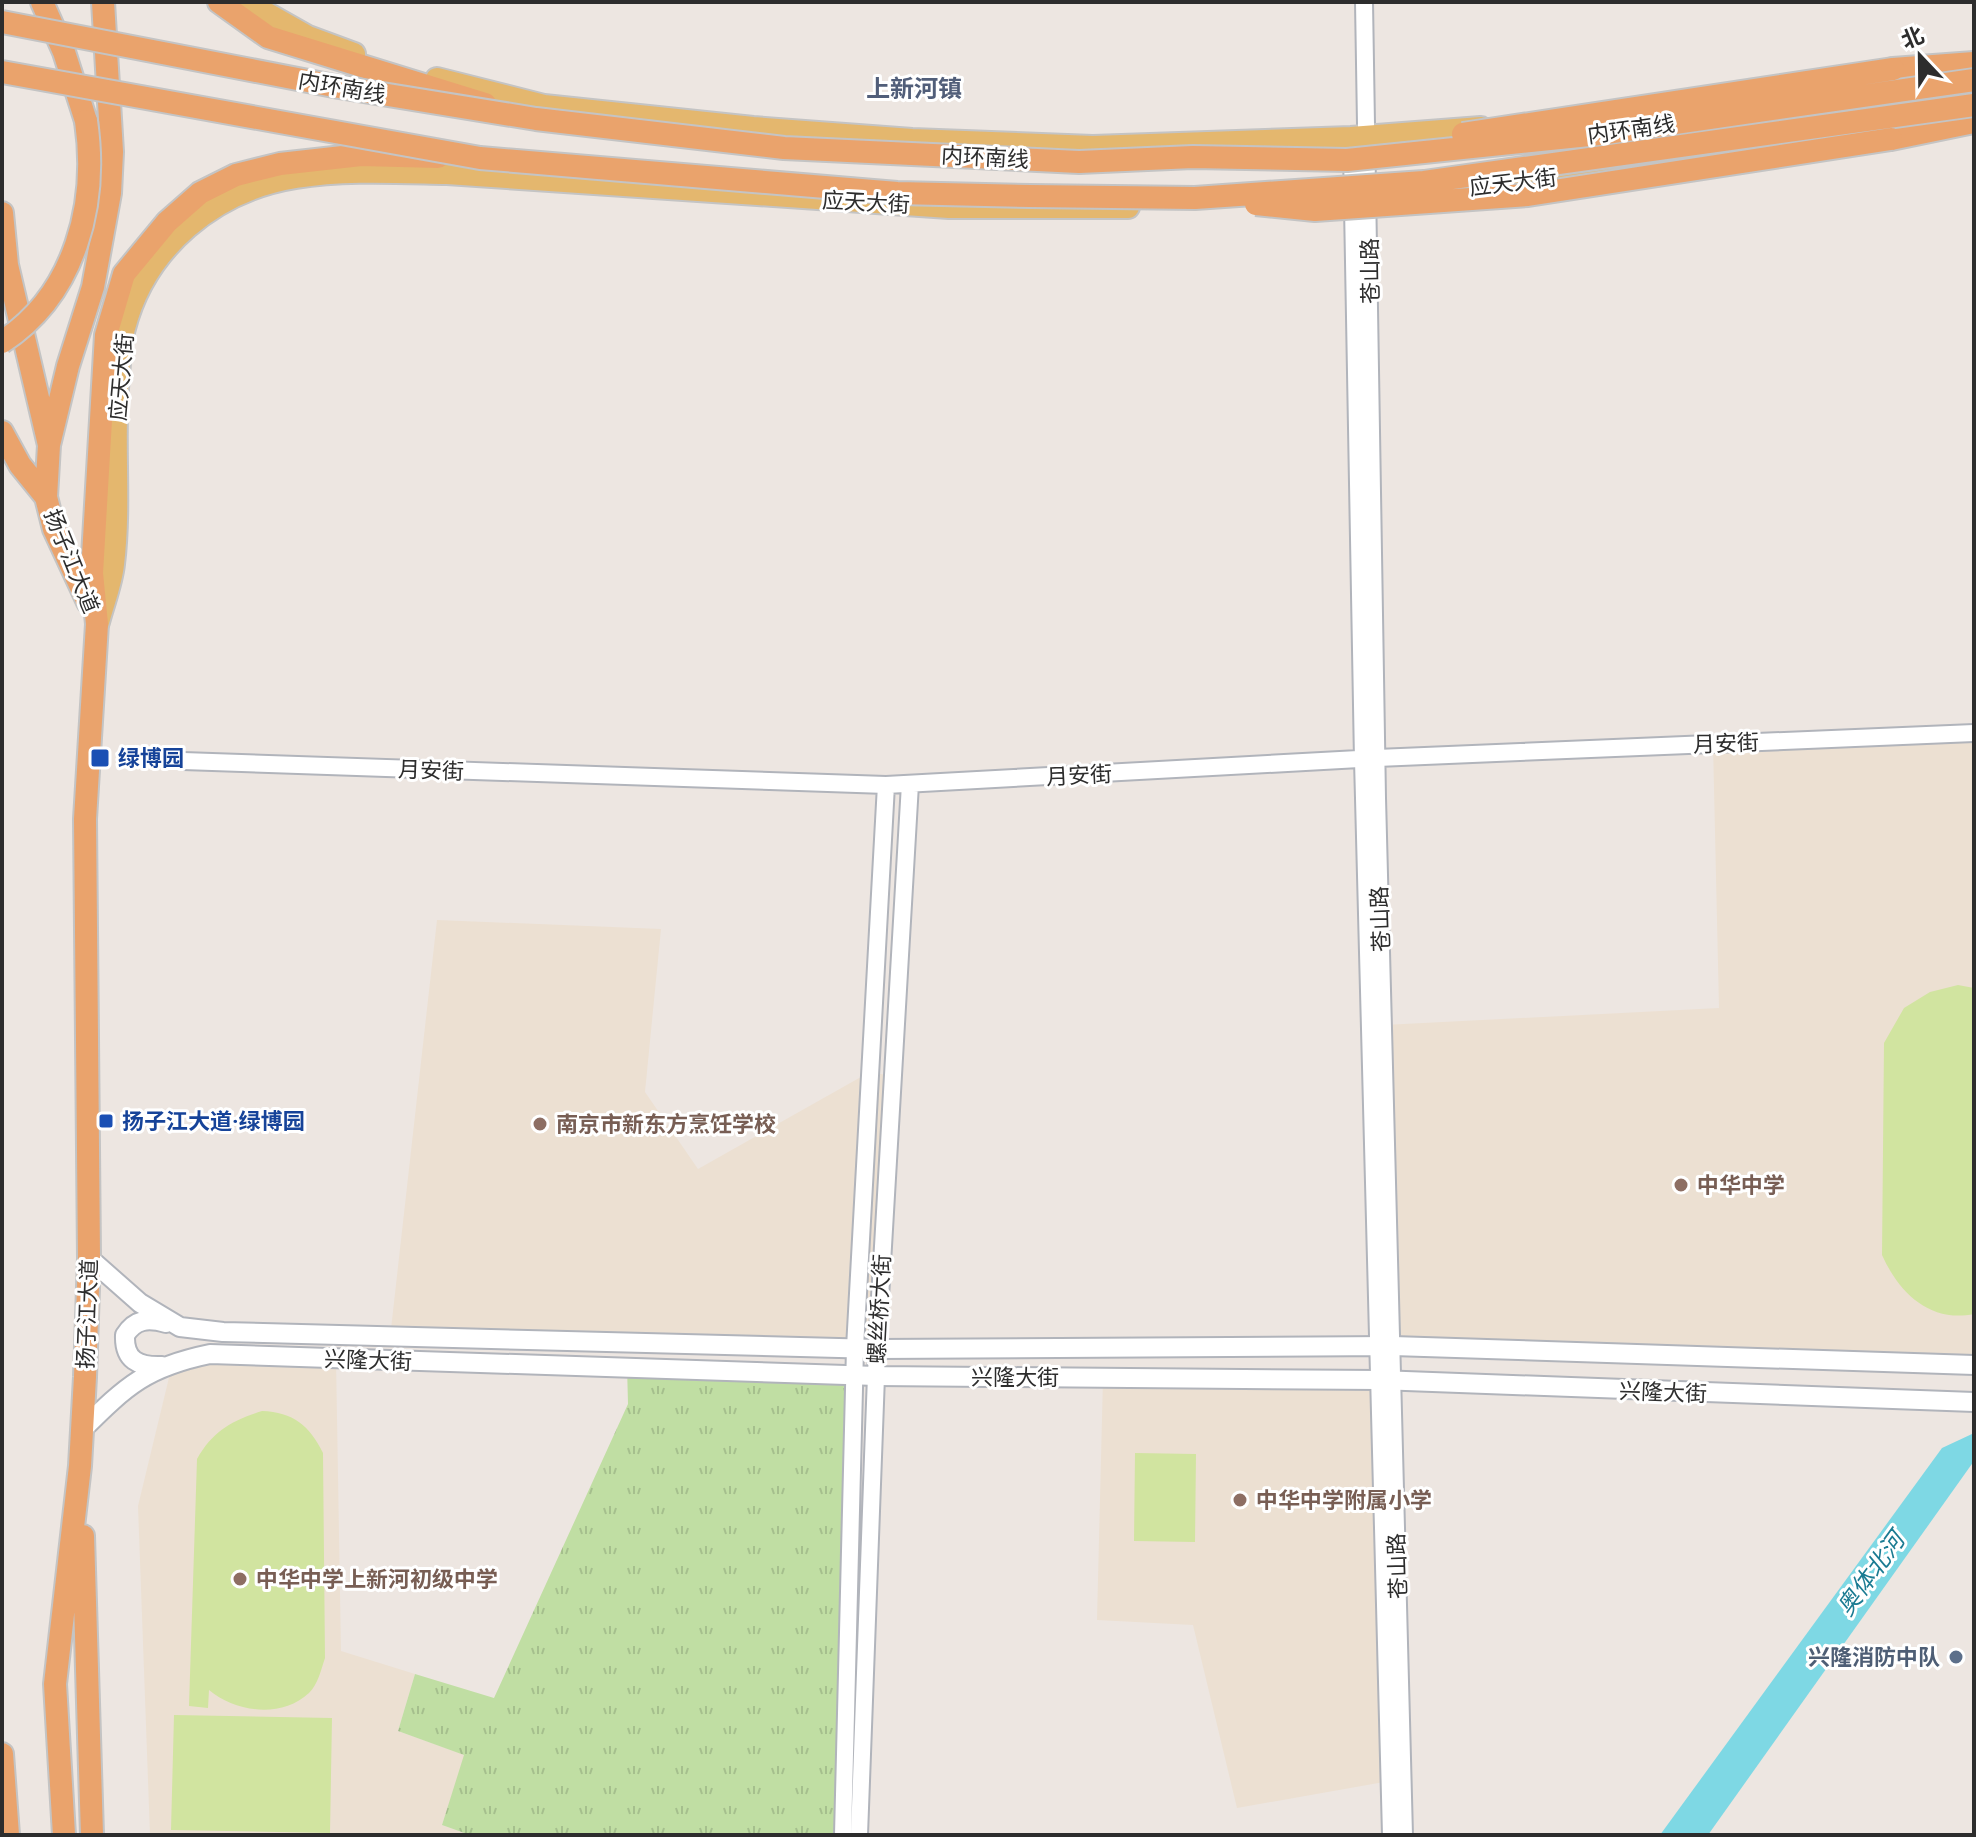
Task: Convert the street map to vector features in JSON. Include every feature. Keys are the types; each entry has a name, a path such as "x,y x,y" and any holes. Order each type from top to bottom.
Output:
{"highway":[{"path":"2,342 32,318 48,297 82,236 92,162 86,121 64,52 42,2"},
{"path":"219,2 268,37 536,119"},
{"path":"49,445 68,366 93,287 110,193 105,10"},
{"name":"内环南线","path":"2,22 339,87 536,119 784,148 1079,162 1193,157 1347,160 1599,134 1974,80"},
{"path":"1193,157 1421,140 1893,69 1974,65"},
{"name":"内环南线","path":"7,74 480,158 897,193 1195,198 1424,182 1974,105"},
{"path":"1195,198 1315,210 1528,195 1891,139 1974,121"},
{"name":"扬子江大道","path":"64,1835 55,1684 80,1466 89,1258 86,791 97,624 92,573 106,335 124,274 144,248 200,193 236,175 280,164 361,155 480,158"},
{"name":"扬子江大道","path":"2,213 7,265 49,445 46,497 54,529 97,624"},
{"name":"扬子江大道","path":"2,432 20,465 46,497"},
{"path":"80,1466 92,1835"},
{"path":"2,1754 8,1835"}],"main road":[{"path":"246,2 308,37 398,69 544,106 753,128 912,140 1093,147 1359,137 1596,121 1974,65"},
{"name":"应天大街","path":"97,624 113,566 117,391 123,330 133,300 159,255 183,228 212,207 250,189 295,177 376,172 553,178 949,207 1062,209 1362,199 1599,172 1974,121"},
{"name":"兴隆大街","path":"89,1258 140,1303 180,1327 223,1332 877,1349 1385,1346 1974,1365"},
{"path":"162,1366 147,1367 135,1362 128,1356 125,1335 131,1325 144,1319 180,1327"},
{"name":"兴隆大街","path":"82,1430 143,1374 210,1354 876,1376 1386,1380 1974,1402"}],"street":[{"name":"苍山路","path":"1364,2 1359,137 1370,759 1386,1380 1404,1835"},
{"name":"月安街","path":"183,761 886,785 1370,759 1974,733"},
{"name":"螺丝桥大街","path":"859,1835 877,1349 910,784"},
{"name":"螺丝桥大街","path":"843,1835 855,1348 886,785"},
{"name":"苍山路","path":"1386,1380 1391,1835"}],"shaded area":[{"name":"中华中学","path":"1974,733 1974,1369 1392,1346 1384,1025 1719,1008 1713,744"},
{"name":"南京市新东方烹饪学校","path":"437,920 661,929 645,1092 698,1169 868,1073 891,1075 877,1349 390,1338"},
{"name":"中华中学上新河初级中学","path":"336,1359 341,1651 415,1674 398,1731 465,1755 442,1825 470,1835 150,1835 138,1506 173,1361"},
{"name":"中华中学附属小学","path":"1103,1378 1379,1381 1384,1782 1237,1808 1193,1625 1097,1620"}],"green space":[{"path":"1958,985 1974,988 1974,1314 1958,1316 1943,1314 1918,1302 1897,1282 1882,1255 1884,1043 1904,1008 1930,992"},
{"path":"627,1366 854,1375 843,1835 470,1835 442,1825 464,1755 398,1731 415,1674 494,1698 628,1404"},
{"path":"262,1411 283,1414 299,1422 323,1453 325,1658 319,1677 309,1693 285,1707 258,1710 232,1703 209,1690 208,1708 189,1706 197,1459 224,1428"},
{"path":"1135,1453 1196,1454 1195,1542 1134,1541"},
{"path":"174,1715 332,1718 330,1833 171,1830"}],"water":[{"name":"奥体北河","path":"1972,1434 1974,1461 1708,1835 1660,1835 1942,1448"}],"place":[{"name":"绿博园","path":"100,758"},
{"name":"扬子江大道·绿博园","path":"106,1121"},
{"name":"南京市新东方烹饪学校","path":"540,1124"},
{"name":"中华中学","path":"1681,1185"},
{"name":"中华中学附属小学","path":"1240,1500"},
{"name":"中华中学上新河初级中学","path":"240,1579"},
{"name":"兴隆消防中队","path":"1956,1657"}],"district":[{"name":"上新河镇","path":"914,89"}]}
